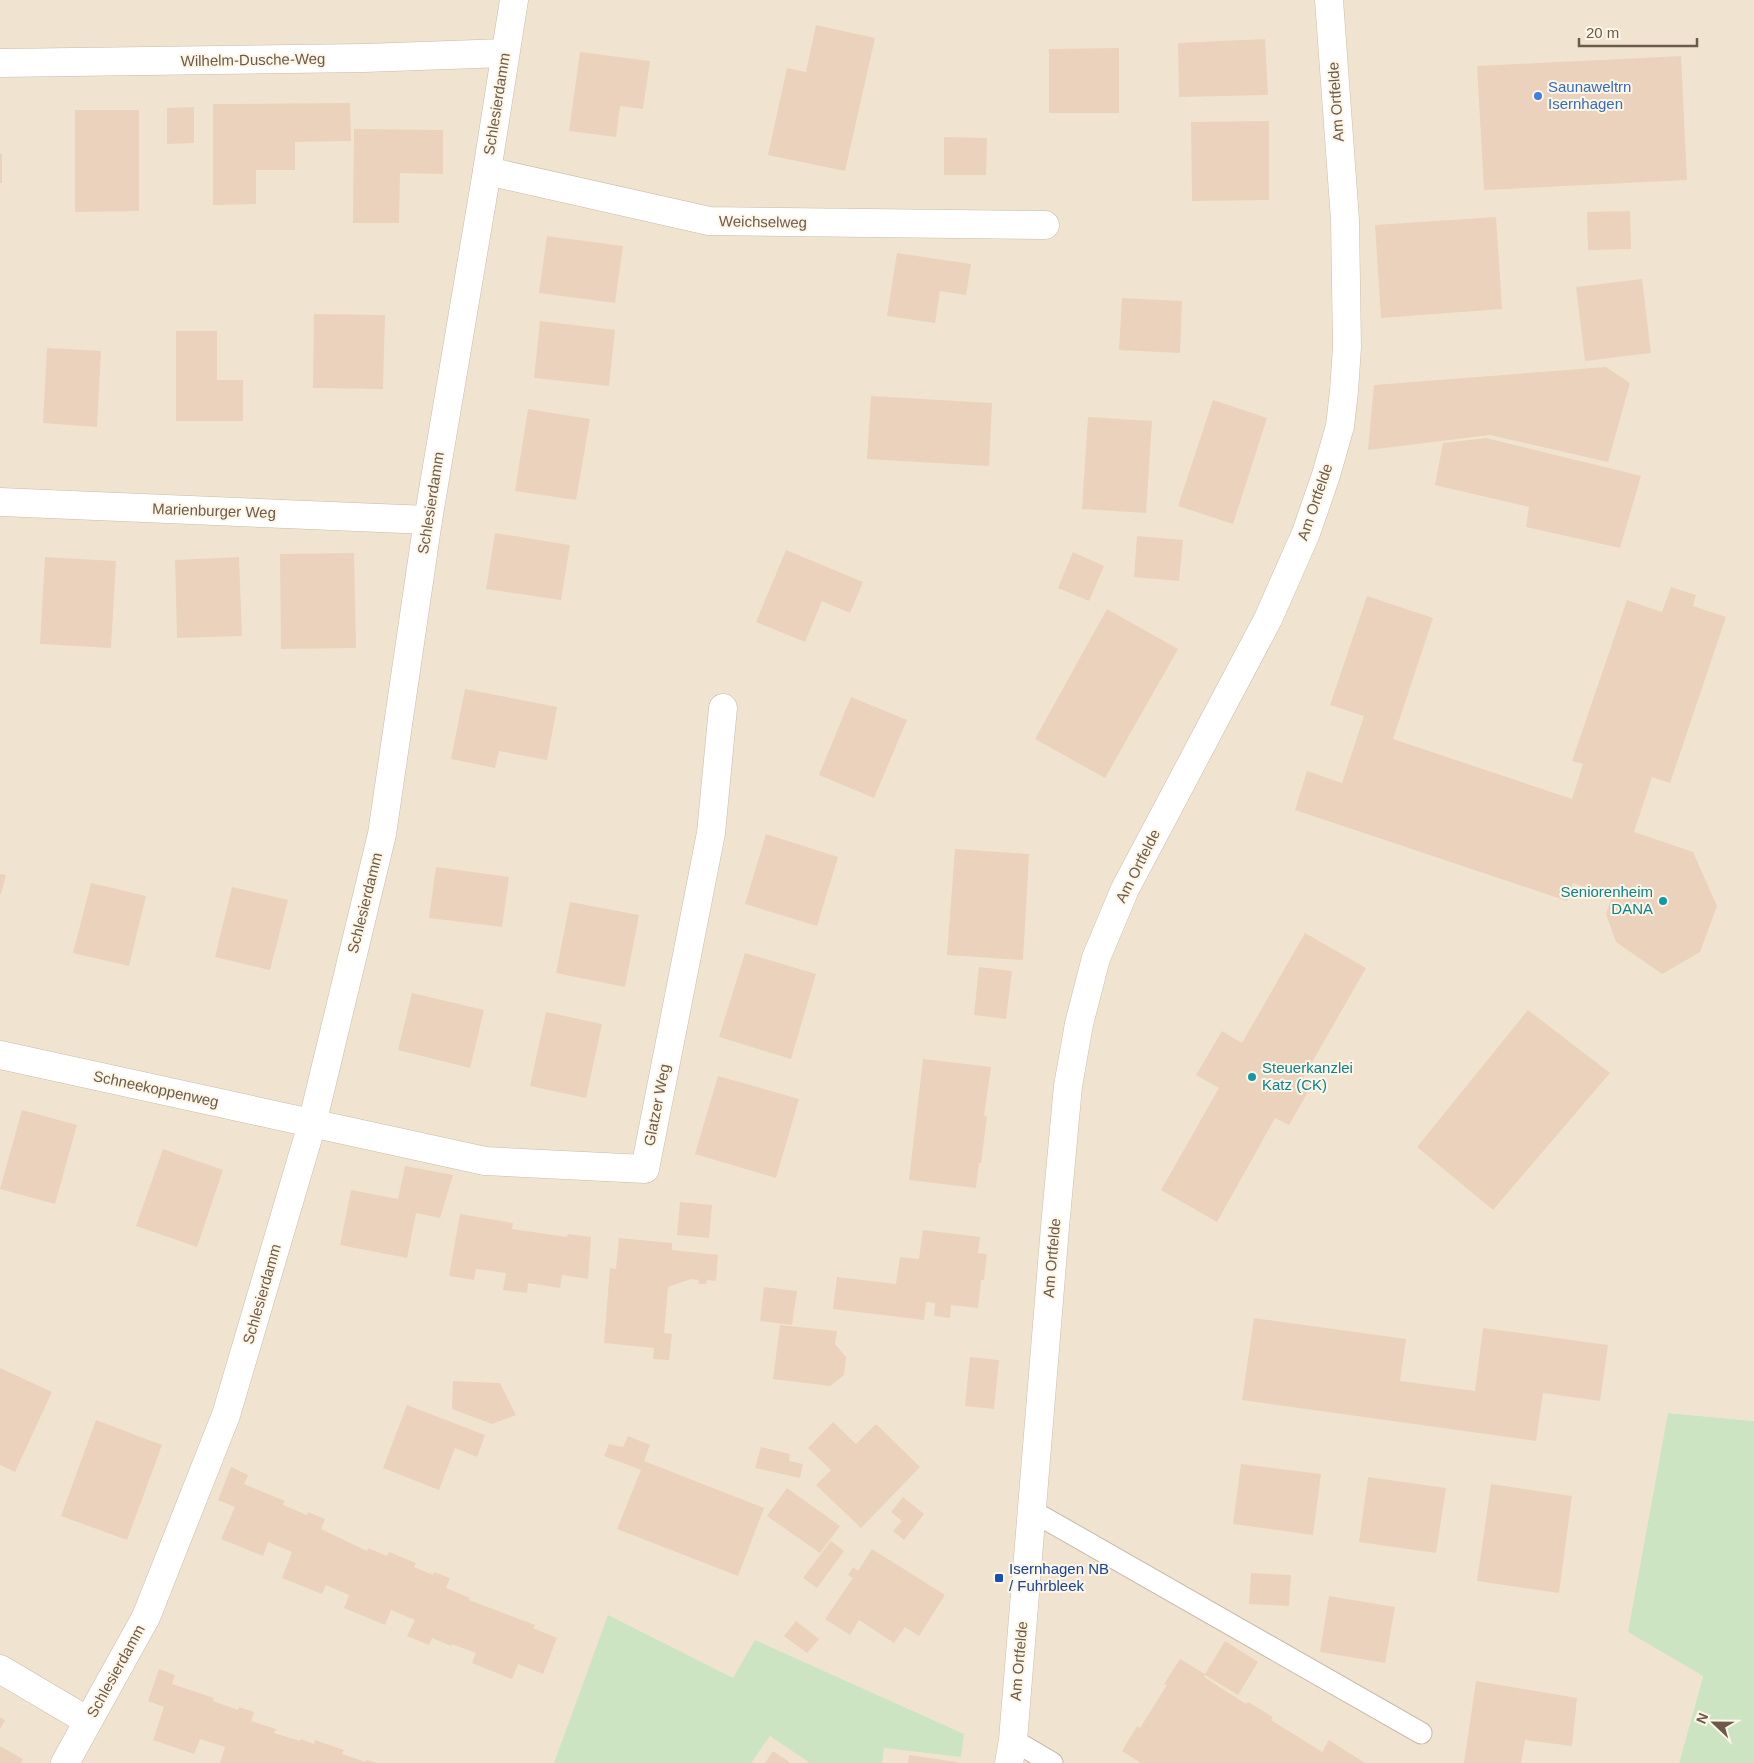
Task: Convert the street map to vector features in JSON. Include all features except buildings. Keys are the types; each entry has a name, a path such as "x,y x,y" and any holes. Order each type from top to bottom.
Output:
{"street":[{"name":"Schlesierdamm","path":"64,1763 146,1617 226,1415 312,1124 382,834 428,520 514,0"},
{"name":"Am Ortfelde","path":"1011,1752 1068,1086 1079,1024 1096,958 1125,889 1268,619 1306,533 1340,426 1347,348 1345,220 1329,0"},
{"name":"Wilhelm-Dusche-Weg","path":"0,63 364,58 505,53"},
{"name":"Weichselweg","path":"487,171 709,221 1045,224"},
{"name":"Marienburger Weg","path":"0,502 428,520"},
{"name":"Glatzer Weg","path":"312,1124 485,1161 644,1170 711,833 723,708"},
{"name":"Schneekoppenweg","path":"0,1055 312,1124"},
{"path":"0,1669 88,1722"}],"lane":[{"path":"1032,1511 1421,1733"},
{"path":"1011,1752 1052,1763"}],"shaded area":[{"path":"0,0 1754,0 1754,1421 1668,1413 1703,1675 1679,1763 0,1763"}],"green space":[{"path":"1668,1413 1754,1421 1754,1763 1679,1763 1703,1676 1628,1632"},
{"path":"608,1615 733,1678 755,1640 964,1734 961,1757 884,1748 882,1763 810,1763 770,1736 751,1763 554,1763"}],"place":[{"name":"Saunaweltrn Isernhagen","path":"1538,96"},
{"name":"Seniorenheim DANA","path":"1663,901"},
{"name":"Steuerkanzlei Katz (CK)","path":"1252,1077"},
{"name":"Isernhagen NB / Fuhrbleek","path":"999,1578"}]}
